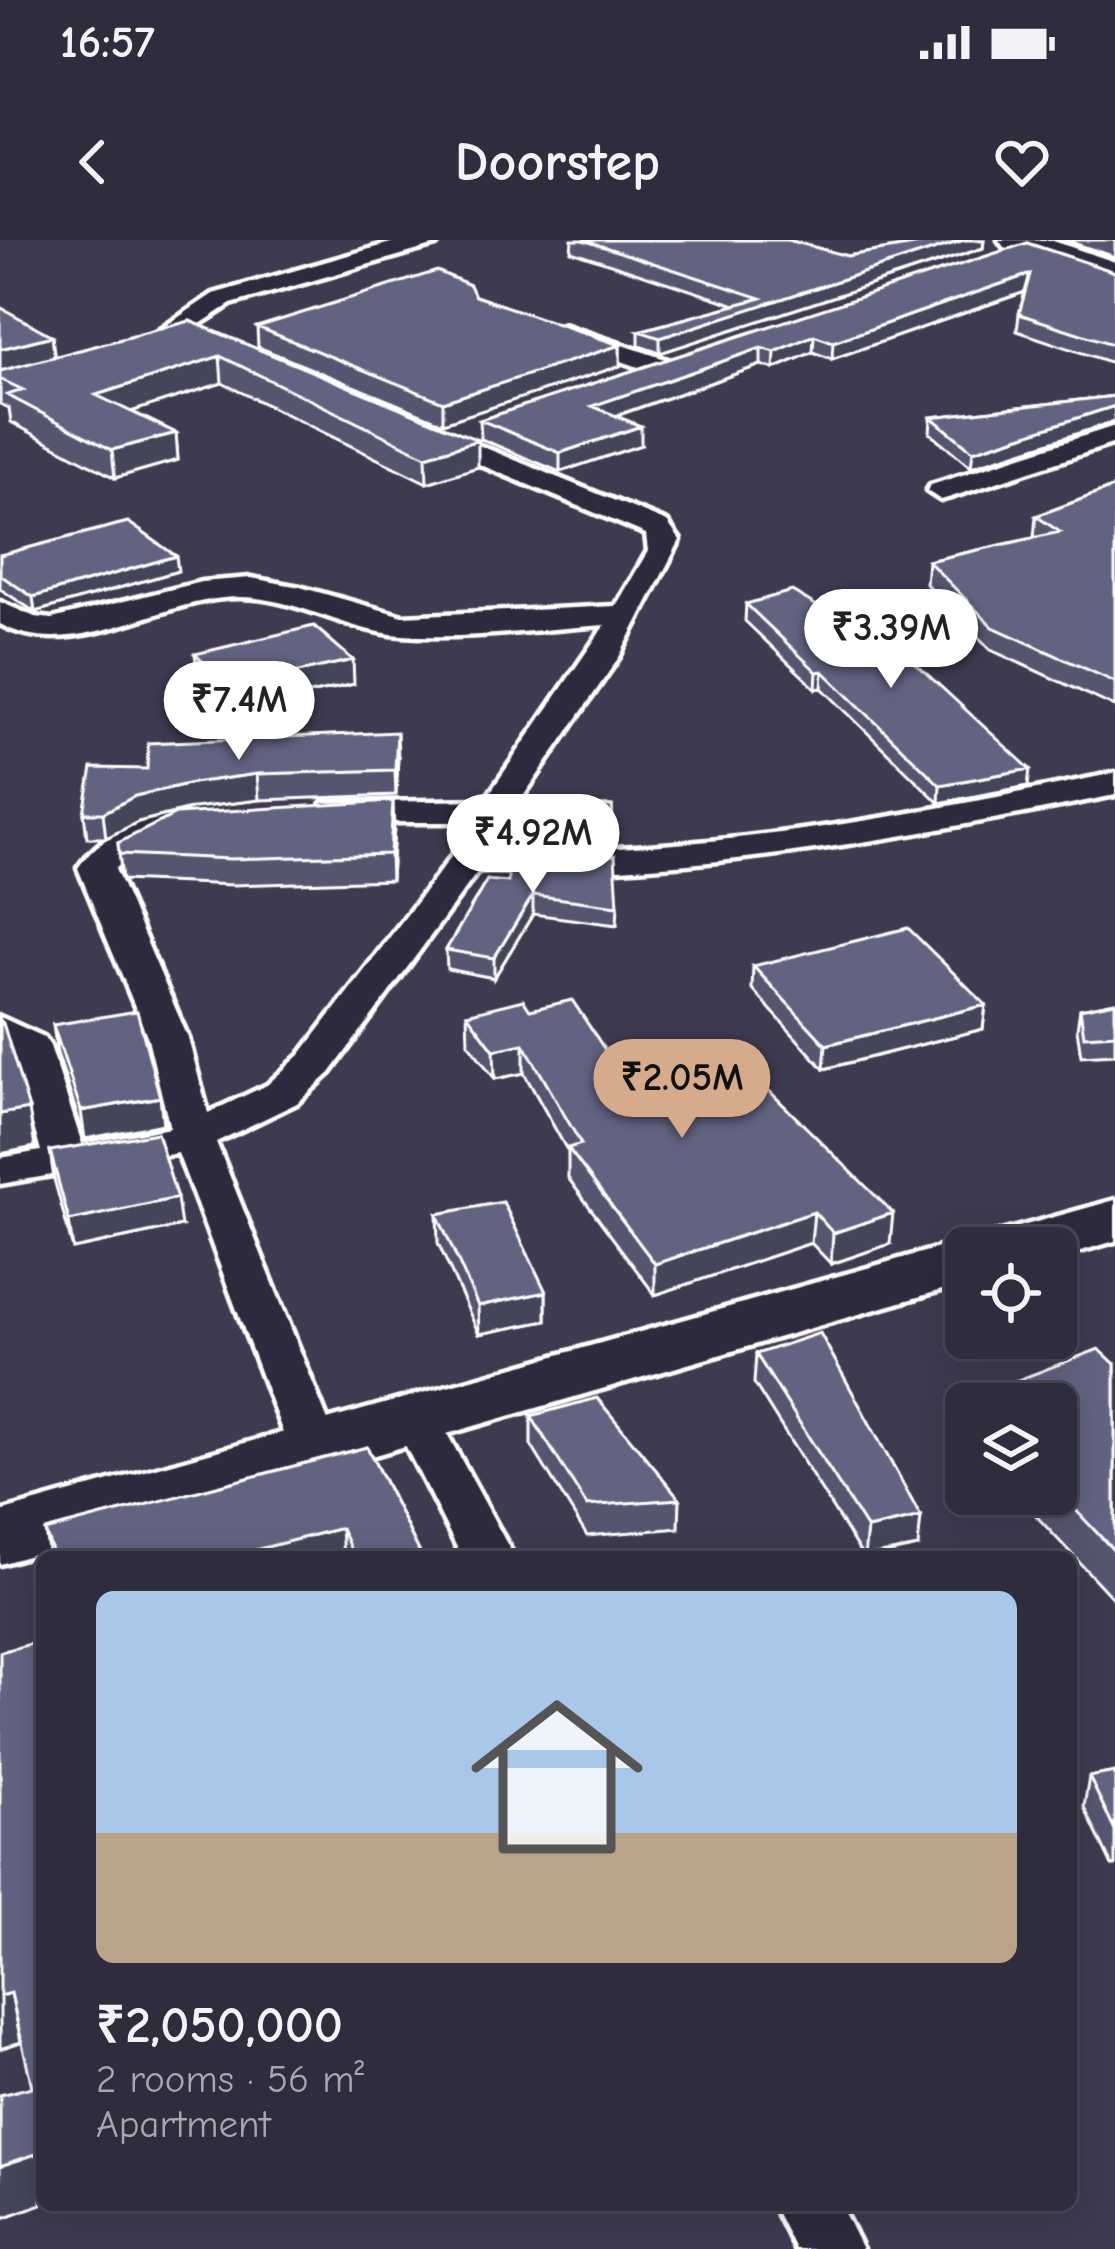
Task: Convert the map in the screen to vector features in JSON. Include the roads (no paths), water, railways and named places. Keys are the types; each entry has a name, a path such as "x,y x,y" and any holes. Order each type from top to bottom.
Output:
{"main road":[{"path":"1014,247 1115,274"},
{"path":"1077,1231 1115,1220"},
{"path":"0,1538 945,1268"}],"street":[{"path":"117,360 155,347 190,316 223,299 428,240"},
{"path":"530,322 671,364 612,382"},
{"path":"181,328 216,344"},
{"path":"0,1171 193,1137 282,1094 315,1064 468,860 495,811 615,634 663,550 665,540 657,528 399,421"},
{"path":"441,438 483,424"},
{"path":"941,490 1115,434"},
{"path":"0,611 27,626 52,629 213,590 255,587 403,626 615,634"},
{"path":"468,860 571,866 685,858 871,833 1115,784"},
{"path":"311,812 495,811"},
{"path":"200,822 148,831 96,868 153,996 193,1137 313,1446"},
{"path":"0,1029 30,1046 65,1159"},
{"path":"415,1417 485,1551"},
{"path":"809,2211 829,2249"}]}
